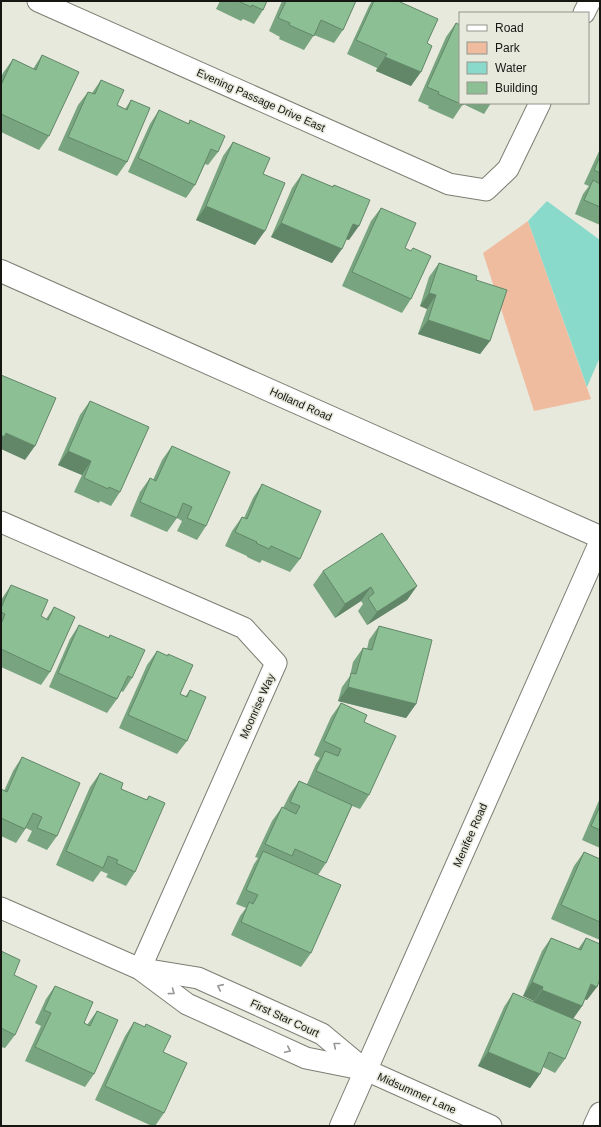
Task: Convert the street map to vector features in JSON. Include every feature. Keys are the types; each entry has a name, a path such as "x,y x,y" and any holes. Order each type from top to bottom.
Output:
{"main road":[{"name":"Holland Road","path":"1,271 600,537"},
{"name":"Menifee Road","path":"341,1126 600,543"}],"street":[{"name":"Evening Passage Drive East","path":"38,1 449,184 486,190 508,169 540,104"},
{"path":"584,12 590,1"},
{"name":"Moonrise Way","path":"1,522 244,628 276,663 140,969"},
{"name":"First Star Court","path":"1,908 140,969 187,1004 306,1058 366,1070"},
{"name":"First Star Court","path":"140,969 198,978 322,1034 366,1070"},
{"name":"Midsummer Lane","path":"366,1070 491,1126"},
{"path":"594,1126 600,1113"}],"green space":[{"path":"528,221 591,399 534,411 483,253"}],"water":[{"path":"547,201 600,240 600,357 587,387 528,221"}],"building":[{"path":"238,1 267,1 263,10 252,5 251,7"},
{"path":"286,1 356,1 343,30 321,20 314,36 289,25 290,23 278,18"},
{"path":"374,1 398,1 438,19 427,43 432,46 421,72 385,57 387,54 356,40"},
{"path":"456,23 459,24 459,103 438,94 439,92 427,87"},
{"path":"42,55 79,72 49,136 1,114 1,85 13,59 36,70"},
{"path":"101,80 124,90 117,105 127,110 131,100 150,108 127,162 68,137 88,92 95,94"},
{"path":"159,110 189,124 190,120 225,136 218,152 211,149 195,185 138,158"},
{"path":"233,142 270,158 263,174 285,183 265,231 206,206"},
{"path":"600,156 600,173 594,170"},
{"path":"302,174 370,200 359,226 353,224 342,249 281,223"},
{"path":"593,180 600,184 600,207 584,200"},
{"path":"381,208 416,223 405,248 411,251 413,248 431,256 411,299 352,272"},
{"path":"439,263 477,276 476,280 507,290 490,341 428,320 436,295 429,293"},
{"path":"1,375 56,398 35,446 6,433 4,437 1,435"},
{"path":"90,401 149,427 120,492 109,487 108,489 84,478 91,461 68,451"},
{"path":"172,446 230,472 206,526 187,518 192,507 183,503 177,518 140,502 150,478 156,481"},
{"path":"262,484 321,511 300,559 271,546 269,549 235,532 242,517 247,519"},
{"path":"382,533 417,586 377,612 368,598 374,593 371,587 345,604 323,571"},
{"path":"11,585 48,600 41,616 48,620 54,607 75,617 50,672 1,649 1,624 5,614 1,612 1,608"},
{"path":"79,625 109,638 110,635 145,650 132,678 128,676 117,699 58,673"},
{"path":"379,626 432,640 416,704 348,687 351,673 356,674 363,648 372,650"},
{"path":"157,651 193,665 180,694 187,697 190,690 206,697 187,741 128,715"},
{"path":"341,703 367,715 364,722 396,736 369,795 316,771 325,751 338,756 341,749 324,741"},
{"path":"22,757 80,783 57,836 37,828 42,817 33,813 25,829 1,818 1,789 7,792"},
{"path":"100,773 123,783 121,789 147,800 149,796 165,803 135,872 116,863 118,860 108,856 103,868 66,851"},
{"path":"299,781 352,805 326,863 295,849 292,856 265,844 282,807 296,814 300,806 290,802"},
{"path":"600,806 600,830 591,826"},
{"path":"263,851 341,885 311,953 241,922 249,902 253,904 258,895 246,890"},
{"path":"584,852 600,859 600,922 561,905"},
{"path":"551,938 581,950 586,938 600,944 600,979 597,987 591,984 582,1006 542,990 543,987 532,982"},
{"path":"1,951 20,960 14,975 37,986 15,1035 1,1028"},
{"path":"55,986 93,1002 84,1023 90,1026 97,1011 118,1020 94,1074 35,1047 51,1013 44,1010"},
{"path":"513,993 581,1022 565,1059 549,1052 540,1074 488,1052"},
{"path":"134,1022 145,1027 146,1024 171,1036 163,1052 187,1063 164,1113 105,1086"}]}
